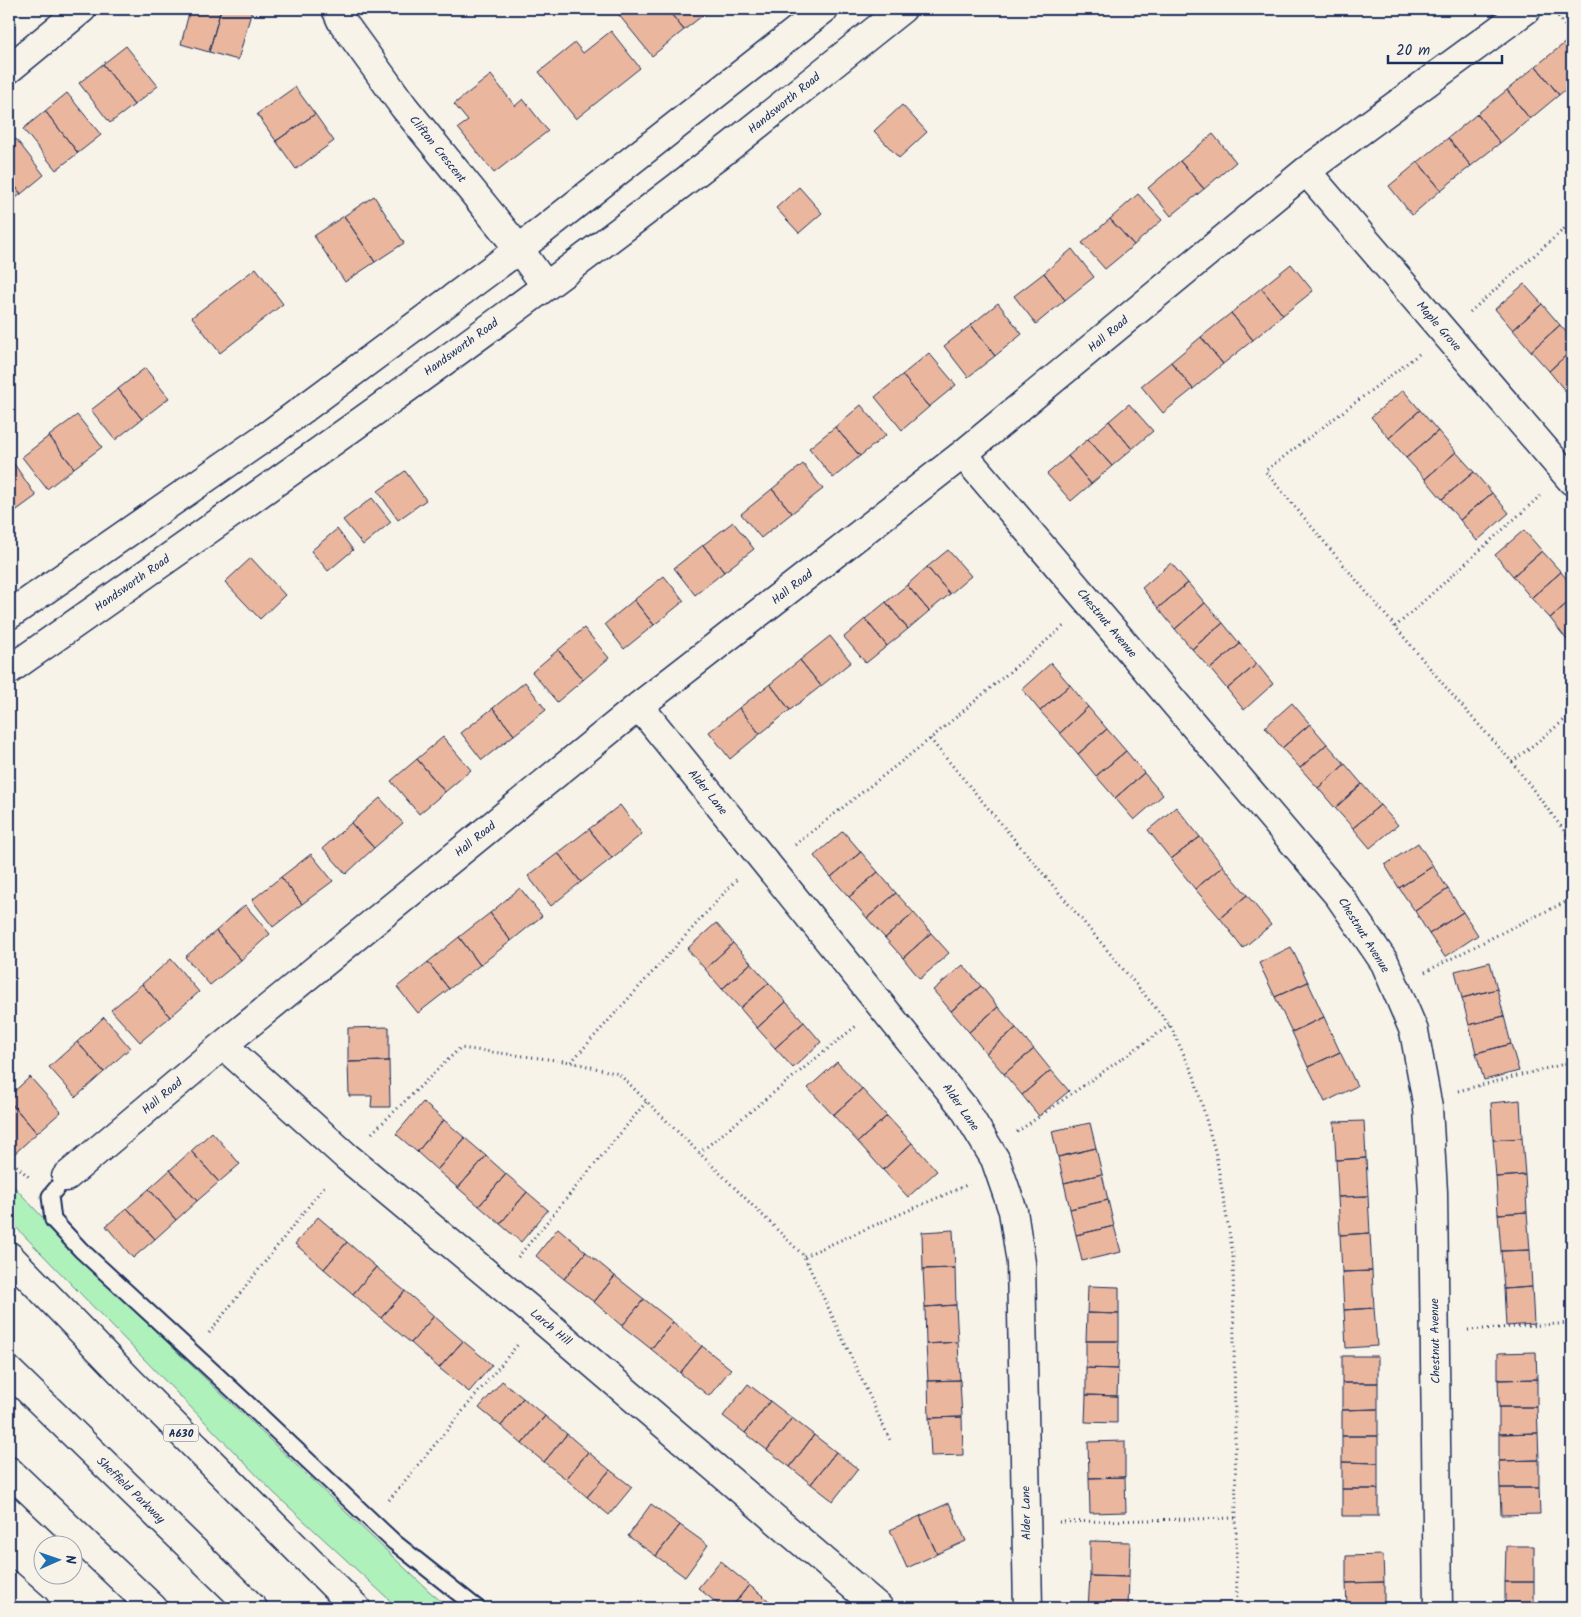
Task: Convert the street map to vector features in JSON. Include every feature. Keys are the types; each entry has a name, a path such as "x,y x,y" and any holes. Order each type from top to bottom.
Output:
{"main road":[{"path":"9,69 82,9"},
{"name":"Clifton Crescent","path":"336,9 341,20 404,107 546,285"},
{"path":"9,614 271,433 519,249 824,9"},
{"name":"Handsworth Road","path":"9,670 214,526 546,285 731,145 902,9"},
{"name":"Hall Road","path":"66,1177 223,1045 638,706 963,454 1306,171 1527,9"},
{"name":"Maple Grove","path":"1306,171 1569,477"},
{"name":"Chestnut Avenue","path":"963,454 1340,896 1385,963 1414,1031 1428,1108 1433,1192 1438,1608"},
{"name":"Alder Lane","path":"638,706 964,1108 995,1161 1013,1211 1021,1262 1028,1608"},
{"name":"Larch Hill","path":"223,1045 347,1157 540,1318 879,1608"},
{"name":"A630","path":"9,1256 130,1381 356,1608"},
{"name":"Sheffield Parkway","path":"9,1371 254,1608"},
{"path":"9,1470 153,1608"},
{"path":"9,1586 35,1608"}],"lane":[{"path":"66,1177 50,1196 53,1220 81,1250 394,1542 476,1608"}],"path":[{"path":"1556,15 1572,34"},
{"path":"1265,471 1454,697 1512,762 1572,841"},
{"path":"1395,627 1569,477"},
{"path":"571,1062 763,860 930,739 1090,603"},
{"path":"1512,762 1572,714"},
{"path":"930,739 1170,1025 1194,1076 1216,1155 1233,1254 1237,1608"},
{"path":"1395,988 1572,899"},
{"path":"699,1153 881,1005"},
{"path":"804,1256 995,1161 1170,1025"},
{"path":"194,1354 233,1301 347,1157 460,1048 571,1062 619,1074 804,1256 890,1440"},
{"path":"1426,1098 1572,1062"},
{"path":"497,1282 647,1101"},
{"path":"372,1521 540,1318"},
{"path":"1435,1332 1572,1323"},
{"path":"1026,1523 1236,1518"}],"green space":[{"path":"9,1181 90,1269 449,1608 398,1608 274,1493 9,1220"}],"building":[{"path":"190,9 221,9 209,52 181,44"},
{"path":"221,9 252,10 238,60 209,52"},
{"path":"624,9 667,9 684,30 652,56 618,14"},
{"path":"667,9 711,9 684,30"},
{"path":"611,31 640,68 576,119 539,72 575,43 583,53"},
{"path":"1566,42 1572,51 1572,84 1559,95 1536,66"},
{"path":"126,46 158,86 134,105 103,64"},
{"path":"103,64 134,105 110,123 79,83"},
{"path":"1536,66 1559,95 1530,119 1507,90"},
{"path":"491,75 515,106 523,99 548,131 494,173 458,128 468,121 454,104"},
{"path":"295,87 315,114 276,141 257,114"},
{"path":"1507,90 1530,119 1500,143 1477,114"},
{"path":"67,93 101,135 78,153 45,111"},
{"path":"902,105 927,132 899,158 874,131"},
{"path":"45,111 78,153 56,170 23,129"},
{"path":"315,114 334,141 296,169 276,141"},
{"path":"1477,114 1500,143 1471,166 1448,138"},
{"path":"1213,134 1236,162 1204,189 1180,161"},
{"path":"1448,138 1471,166 1441,190 1418,162"},
{"path":"16,139 44,175 21,194 9,178 9,145"},
{"path":"1180,161 1204,189 1171,216 1148,188"},
{"path":"1418,162 1441,190 1412,215 1389,186"},
{"path":"9,178 21,194 9,203"},
{"path":"799,187 822,213 799,233 776,208"},
{"path":"1138,194 1162,220 1134,245 1110,219"},
{"path":"374,196 404,243 375,262 344,216"},
{"path":"344,216 375,262 345,282 314,236"},
{"path":"1110,219 1134,245 1105,269 1082,243"},
{"path":"1072,249 1094,277 1065,300 1044,273"},
{"path":"1291,264 1313,291 1283,315 1261,288"},
{"path":"256,268 283,304 220,353 192,317"},
{"path":"1044,273 1065,300 1036,324 1014,296"},
{"path":"1524,284 1542,304 1513,330 1495,309"},
{"path":"1261,288 1283,315 1253,340 1231,313"},
{"path":"998,303 1022,334 995,356 971,325"},
{"path":"1542,304 1560,325 1531,351 1513,330"},
{"path":"1231,313 1253,340 1223,364 1201,337"},
{"path":"971,325 995,356 968,377 944,346"},
{"path":"1560,325 1572,339 1572,350 1549,371 1531,351"},
{"path":"1201,337 1223,364 1193,389 1171,362"},
{"path":"1572,350 1572,387 1566,392 1549,371"},
{"path":"929,353 956,385 929,407 902,375"},
{"path":"1171,362 1193,389 1163,413 1141,386"},
{"path":"145,368 169,398 142,419 118,389"},
{"path":"902,375 929,407 902,430 875,397"},
{"path":"118,389 142,419 115,440 91,410"},
{"path":"1403,390 1420,410 1389,438 1371,417"},
{"path":"1129,404 1153,431 1132,449 1109,421"},
{"path":"861,405 886,435 860,456 835,427"},
{"path":"1420,410 1438,431 1406,458 1389,438"},
{"path":"77,415 102,447 74,468 49,436"},
{"path":"1109,421 1132,449 1112,466 1088,439"},
{"path":"835,427 860,456 833,478 809,448"},
{"path":"1438,431 1456,452 1425,479 1406,458"},
{"path":"49,436 74,468 47,489 22,457"},
{"path":"1088,439 1112,466 1091,484 1068,456"},
{"path":"1456,452 1474,472 1442,499 1425,479"},
{"path":"1068,456 1091,484 1071,501 1047,474"},
{"path":"9,459 36,496 10,515"},
{"path":"803,464 823,489 792,513 772,489"},
{"path":"405,471 426,500 398,520 378,491"},
{"path":"1474,472 1492,493 1460,520 1442,499"},
{"path":"772,489 792,513 761,538 741,514"},
{"path":"1492,493 1509,513 1477,541 1460,520"},
{"path":"372,498 391,522 363,545 343,520"},
{"path":"733,522 754,549 724,572 703,545"},
{"path":"337,529 353,550 328,571 311,551"},
{"path":"1524,530 1542,551 1513,576 1495,555"},
{"path":"703,545 724,572 695,595 674,568"},
{"path":"948,550 971,576 950,594 927,567"},
{"path":"1542,551 1561,572 1531,598 1513,576"},
{"path":"251,558 285,595 260,619 225,582"},
{"path":"1171,563 1188,583 1158,608 1142,588"},
{"path":"927,567 950,594 929,611 907,585"},
{"path":"1561,572 1572,586 1572,599 1550,618 1531,598"},
{"path":"664,576 684,601 654,625 634,600"},
{"path":"1188,583 1205,603 1175,629 1158,608"},
{"path":"907,585 929,611 908,629 886,602"},
{"path":"1572,599 1572,636 1567,640 1550,618"},
{"path":"634,600 654,625 624,649 605,624"},
{"path":"886,602 908,629 887,646 865,619"},
{"path":"1205,603 1223,623 1192,649 1175,629"},
{"path":"865,619 887,646 866,663 844,637"},
{"path":"1223,623 1240,644 1210,669 1192,649"},
{"path":"584,628 609,658 583,680 558,650"},
{"path":"830,636 851,662 821,686 800,660"},
{"path":"1240,644 1257,664 1227,689 1210,669"},
{"path":"558,650 583,680 557,702 532,672"},
{"path":"800,660 821,686 790,710 770,684"},
{"path":"1051,663 1070,685 1040,711 1022,689"},
{"path":"1257,664 1273,684 1244,710 1227,689"},
{"path":"525,682 546,710 514,735 493,708"},
{"path":"770,684 790,710 760,734 739,708"},
{"path":"1070,685 1088,707 1060,733 1040,711"},
{"path":"1292,703 1310,724 1282,748 1265,727"},
{"path":"1088,707 1107,729 1078,754 1060,733"},
{"path":"493,708 514,735 482,760 461,733"},
{"path":"739,708 760,734 730,759 709,732"},
{"path":"1310,724 1327,744 1300,768 1282,748"},
{"path":"1107,729 1126,751 1096,776 1078,754"},
{"path":"443,737 471,770 445,792 417,759"},
{"path":"1327,744 1345,764 1318,788 1300,768"},
{"path":"1126,751 1144,773 1115,798 1096,776"},
{"path":"417,759 445,792 419,814 391,781"},
{"path":"1345,764 1362,784 1335,808 1318,788"},
{"path":"1144,773 1163,795 1134,820 1115,798"},
{"path":"1362,784 1380,805 1353,828 1335,808"},
{"path":"380,798 403,823 374,848 351,823"},
{"path":"620,805 642,834 612,858 589,829"},
{"path":"1380,805 1398,825 1370,848 1353,828"},
{"path":"1176,807 1200,837 1171,859 1148,830"},
{"path":"351,823 374,848 346,874 323,848"},
{"path":"589,829 612,858 581,882 558,853"},
{"path":"843,831 861,852 831,877 814,856"},
{"path":"1200,837 1223,866 1195,889 1171,859"},
{"path":"1418,843 1433,866 1399,888 1385,865"},
{"path":"861,852 878,872 849,897 831,877"},
{"path":"558,853 581,882 551,906 528,876"},
{"path":"311,854 333,881 302,904 281,877"},
{"path":"1223,866 1247,895 1220,918 1195,889"},
{"path":"1433,866 1448,889 1415,911 1399,888"},
{"path":"878,872 896,893 867,918 849,897"},
{"path":"281,877 302,904 273,927 252,900"},
{"path":"520,888 542,916 511,941 490,913"},
{"path":"1448,889 1463,912 1429,934 1415,911"},
{"path":"896,893 914,913 885,938 867,918"},
{"path":"1247,895 1271,925 1243,948 1220,918"},
{"path":"245,905 270,934 241,960 216,931"},
{"path":"1463,912 1478,935 1445,957 1429,934"},
{"path":"490,913 511,941 480,965 459,937"},
{"path":"914,913 931,933 903,958 885,938"},
{"path":"716,923 733,943 705,969 687,949"},
{"path":"216,931 241,960 210,985 185,957"},
{"path":"931,933 949,953 920,979 903,958"},
{"path":"459,937 480,965 449,989 428,962"},
{"path":"733,943 751,963 722,989 705,969"},
{"path":"1291,947 1308,982 1275,997 1259,963"},
{"path":"171,959 199,992 170,1017 142,984"},
{"path":"428,962 449,989 418,1013 397,987"},
{"path":"1490,962 1497,989 1462,998 1455,971"},
{"path":"751,963 769,983 740,1008 722,989"},
{"path":"963,965 981,986 951,1011 933,990"},
{"path":"1308,982 1324,1017 1292,1032 1275,997"},
{"path":"769,983 786,1002 757,1028 740,1008"},
{"path":"142,984 170,1017 140,1042 111,1010"},
{"path":"981,986 998,1007 969,1032 951,1011"},
{"path":"1497,989 1504,1016 1469,1025 1462,998"},
{"path":"786,1002 804,1022 775,1048 757,1028"},
{"path":"998,1007 1016,1028 986,1053 969,1032"},
{"path":"1504,1016 1511,1044 1476,1053 1469,1025"},
{"path":"104,1017 130,1048 104,1072 77,1042"},
{"path":"1324,1017 1340,1052 1308,1067 1292,1032"},
{"path":"804,1022 821,1042 793,1068 775,1048"},
{"path":"389,1027 389,1061 348,1062 348,1028"},
{"path":"1016,1028 1034,1049 1004,1074 986,1053"},
{"path":"77,1042 104,1072 76,1097 49,1067"},
{"path":"1511,1044 1519,1071 1484,1080 1476,1053"},
{"path":"1034,1049 1051,1070 1022,1095 1004,1074"},
{"path":"1340,1052 1357,1086 1325,1102 1308,1067"},
{"path":"389,1061 390,1107 371,1107 372,1096 349,1096 348,1062"},
{"path":"837,1062 862,1089 833,1115 808,1088"},
{"path":"1051,1070 1069,1091 1039,1116 1022,1095"},
{"path":"30,1077 61,1112 37,1133 9,1101 9,1096"},
{"path":"862,1089 887,1116 858,1142 833,1115"},
{"path":"1520,1100 1522,1138 1493,1140 1491,1103"},
{"path":"9,1101 37,1133 13,1155 9,1150"},
{"path":"423,1102 444,1120 417,1152 396,1134"},
{"path":"887,1116 912,1143 883,1170 858,1142"},
{"path":"444,1120 465,1138 437,1170 417,1152"},
{"path":"1364,1121 1366,1158 1336,1160 1334,1122"},
{"path":"1090,1123 1096,1148 1058,1157 1052,1131"},
{"path":"212,1132 240,1164 219,1182 191,1151"},
{"path":"465,1138 486,1156 458,1188 437,1170"},
{"path":"1522,1138 1525,1175 1496,1177 1493,1140"},
{"path":"912,1143 937,1171 908,1197 883,1170"},
{"path":"1096,1148 1102,1174 1064,1183 1058,1157"},
{"path":"191,1151 219,1182 197,1201 170,1170"},
{"path":"486,1156 506,1174 479,1206 458,1188"},
{"path":"1366,1158 1368,1196 1338,1197 1336,1160"},
{"path":"170,1170 197,1201 176,1220 149,1189"},
{"path":"506,1174 527,1192 500,1224 479,1206"},
{"path":"1102,1174 1108,1200 1070,1209 1064,1183"},
{"path":"1525,1175 1527,1212 1498,1214 1496,1177"},
{"path":"149,1189 176,1220 155,1239 127,1208"},
{"path":"527,1192 548,1210 521,1242 500,1224"},
{"path":"1368,1196 1370,1233 1340,1235 1338,1197"},
{"path":"1108,1200 1114,1226 1076,1235 1070,1209"},
{"path":"127,1208 155,1239 133,1258 106,1226"},
{"path":"1527,1212 1530,1250 1501,1251 1498,1214"},
{"path":"318,1217 347,1242 324,1269 295,1244"},
{"path":"1114,1226 1121,1252 1082,1261 1076,1235"},
{"path":"558,1228 586,1252 564,1279 536,1256"},
{"path":"953,1230 955,1268 923,1269 922,1232"},
{"path":"1370,1233 1372,1271 1342,1272 1340,1235"},
{"path":"347,1242 376,1267 353,1294 324,1269"},
{"path":"1530,1250 1532,1287 1504,1289 1501,1251"},
{"path":"586,1252 615,1276 594,1302 564,1279"},
{"path":"376,1267 405,1291 381,1318 353,1294"},
{"path":"955,1268 956,1305 925,1307 923,1269"},
{"path":"1372,1271 1374,1308 1344,1310 1342,1272"},
{"path":"615,1276 644,1299 622,1326 594,1302"},
{"path":"1088,1286 1119,1287 1119,1314 1087,1313"},
{"path":"1532,1287 1534,1324 1506,1326 1504,1289"},
{"path":"405,1291 434,1316 411,1343 381,1318"},
{"path":"644,1299 673,1322 651,1349 622,1326"},
{"path":"956,1305 958,1342 926,1344 925,1307"},
{"path":"1374,1308 1377,1346 1346,1348 1344,1310"},
{"path":"1087,1313 1119,1314 1119,1341 1086,1341"},
{"path":"434,1316 463,1341 439,1368 411,1343"},
{"path":"673,1322 702,1346 680,1373 651,1349"},
{"path":"463,1341 492,1365 469,1392 439,1368"},
{"path":"1086,1341 1119,1341 1118,1369 1086,1368"},
{"path":"958,1342 960,1380 928,1381 926,1344"},
{"path":"702,1346 731,1369 709,1396 680,1373"},
{"path":"1536,1352 1537,1379 1498,1380 1498,1353"},
{"path":"1342,1356 1378,1356 1378,1383 1342,1383"},
{"path":"1086,1368 1118,1369 1117,1396 1086,1395"},
{"path":"1537,1379 1537,1407 1499,1407 1498,1380"},
{"path":"960,1380 962,1417 929,1418 928,1381"},
{"path":"502,1381 523,1398 501,1426 479,1408"},
{"path":"1342,1383 1378,1383 1378,1409 1342,1410"},
{"path":"748,1384 770,1401 745,1433 723,1416"},
{"path":"1086,1395 1117,1396 1117,1423 1085,1422"},
{"path":"523,1398 545,1416 522,1444 501,1426"},
{"path":"770,1401 792,1418 767,1450 745,1433"},
{"path":"1499,1407 1537,1407 1538,1433 1499,1434"},
{"path":"1378,1409 1378,1436 1342,1436 1342,1410"},
{"path":"545,1416 567,1434 544,1462 522,1444"},
{"path":"962,1417 963,1455 931,1456 929,1418"},
{"path":"792,1418 814,1435 790,1467 767,1450"},
{"path":"1538,1433 1539,1460 1499,1461 1499,1434"},
{"path":"567,1434 588,1452 566,1479 544,1462"},
{"path":"814,1435 836,1452 811,1484 790,1467"},
{"path":"1342,1436 1378,1436 1378,1463 1342,1462"},
{"path":"1125,1441 1125,1477 1089,1478 1088,1442"},
{"path":"588,1452 610,1470 587,1497 566,1479"},
{"path":"836,1452 858,1469 833,1501 811,1484"},
{"path":"1539,1460 1539,1488 1500,1488 1499,1461"},
{"path":"1342,1462 1378,1463 1378,1489 1342,1489"},
{"path":"610,1470 632,1487 609,1515 587,1497"},
{"path":"1125,1477 1126,1512 1090,1513 1089,1478"},
{"path":"1500,1488 1539,1488 1540,1514 1501,1515"},
{"path":"1342,1489 1378,1489 1378,1516 1342,1516"},
{"path":"949,1503 966,1541 937,1554 920,1516"},
{"path":"651,1504 680,1525 656,1556 628,1536"},
{"path":"920,1516 937,1554 907,1568 890,1530"},
{"path":"680,1525 708,1545 685,1577 656,1556"},
{"path":"1090,1541 1130,1542 1129,1577 1090,1576"},
{"path":"1506,1546 1534,1546 1534,1582 1505,1582"},
{"path":"1383,1555 1384,1582 1346,1583 1346,1556"},
{"path":"720,1561 749,1585 731,1608 723,1608 698,1588"},
{"path":"1090,1576 1129,1577 1128,1608 1088,1608"},
{"path":"1384,1582 1384,1608 1347,1608 1346,1583"},
{"path":"1505,1582 1534,1582 1534,1608 1505,1608"},
{"path":"749,1585 778,1608 731,1608"}]}
